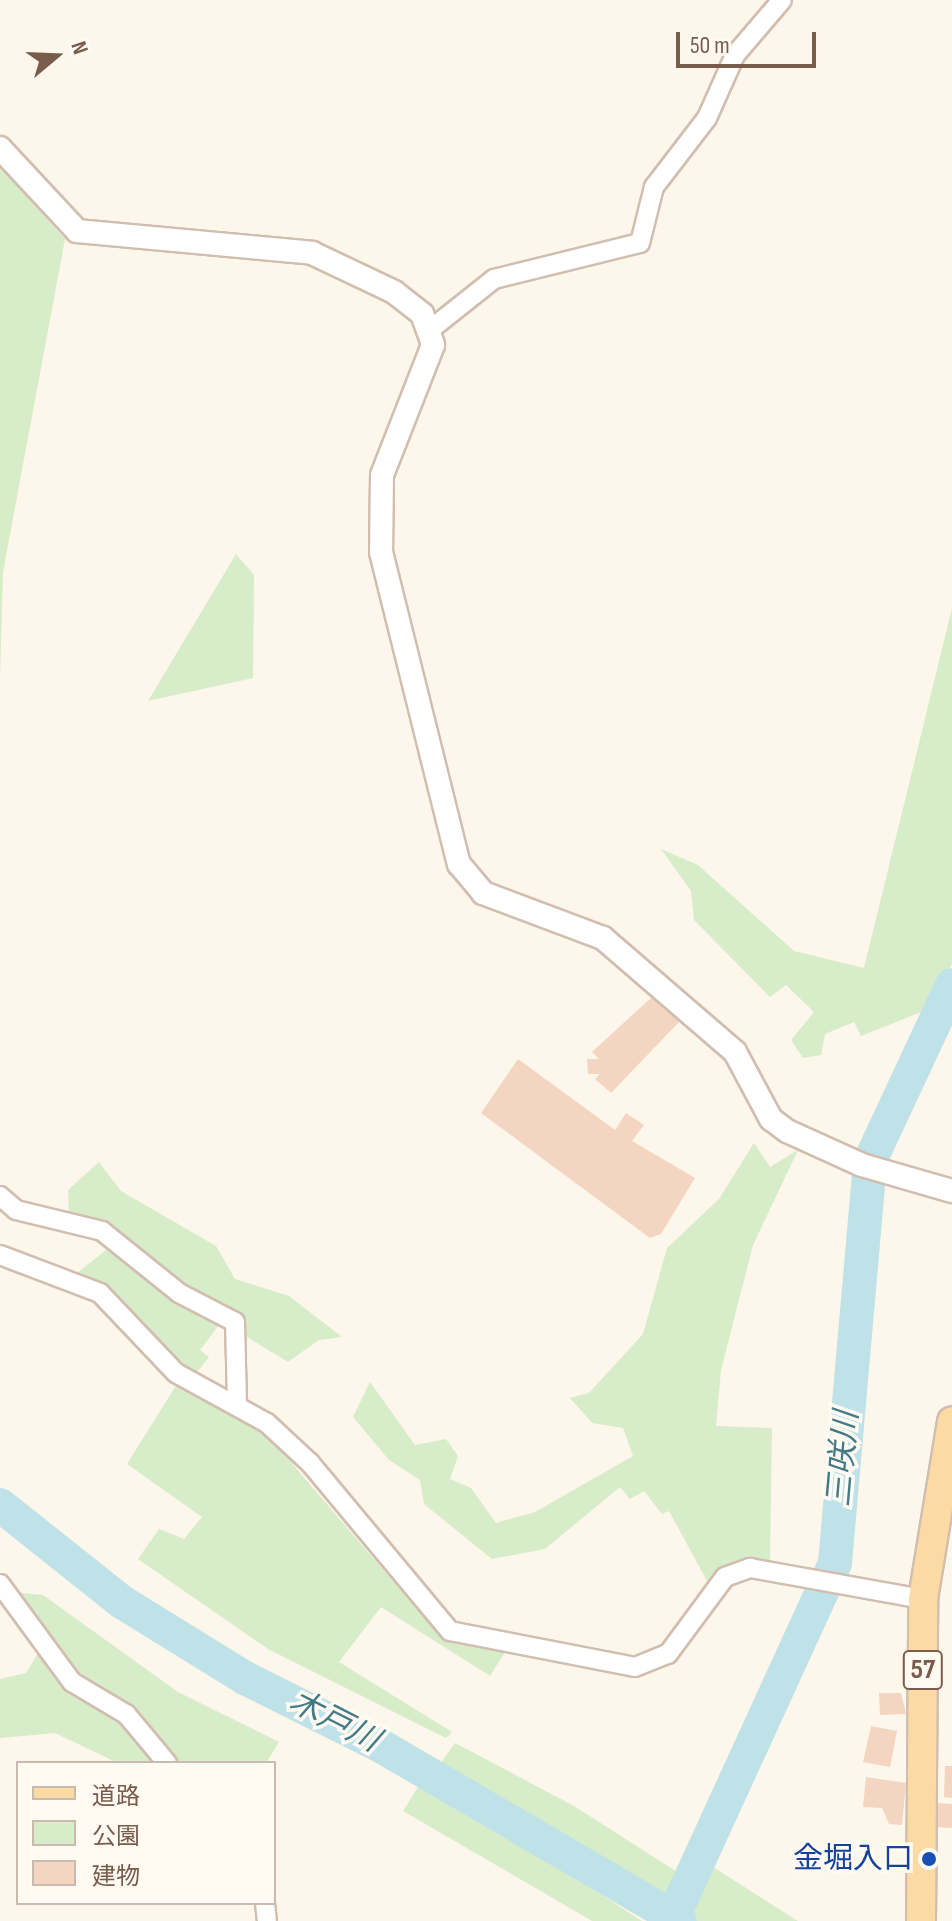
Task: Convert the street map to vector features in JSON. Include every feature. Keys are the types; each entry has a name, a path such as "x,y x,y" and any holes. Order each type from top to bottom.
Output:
{"main road":[{"name":"57","path":"926,1917 923,1599 952,1421"}],"street":[{"path":"782,0 735,55 707,118 654,187 640,243 494,279 431,329 427,365 382,475 381,552 459,864 483,893 603,938 735,1052 771,1119 787,1131 862,1165 952,1191"},
{"path":"0,148 77,231 312,253 394,292 431,329"},
{"path":"0,1196 16,1210 102,1231 179,1293 235,1322 237,1404"},
{"path":"0,1255 100,1293 176,1373 237,1404 310,1463 450,1631 645,1666 668,1654 725,1577 774,1567 923,1599"},
{"path":"0,1584 72,1682 126,1714 165,1761"}],"green space":[{"path":"0,167 65,239 3,572 0,678"},
{"path":"236,554 254,575 253,678 148,701"},
{"path":"952,608 952,964 931,1008 861,1036 854,1022 825,1034 821,1055 803,1058 791,1040 814,1012 786,985 770,997 694,920 691,891 661,849 698,865 794,951 864,968"},
{"path":"754,1143 770,1167 798,1150 753,1245 721,1370 716,1426 772,1428 770,1560 733,1563 707,1581 669,1511 662,1514 644,1491 630,1499 620,1487 545,1549 492,1559 424,1504 420,1480 389,1460 353,1417 370,1382 415,1445 446,1439 458,1456 450,1479 471,1488 496,1523 535,1512 633,1456 623,1428 592,1423 570,1398 589,1393 643,1334 667,1248 719,1199"},
{"path":"99,1162 121,1191 216,1246 235,1279 289,1296 342,1337 319,1340 288,1362 244,1335 240,1315 198,1301 111,1225 69,1221 68,1190"},
{"path":"111,1246 222,1321 200,1350 209,1357 194,1376 77,1273"},
{"path":"177,1384 265,1432 439,1635 505,1652 490,1676 381,1607 339,1662 452,1732 446,1738 268,1649 138,1559 159,1529 184,1539 202,1517 127,1464"},
{"path":"21,1593 43,1595 178,1692 279,1742 267,1761 176,1761 130,1708 64,1662"},
{"path":"41,1648 121,1720 155,1761 114,1761 55,1733 0,1738 0,1679 26,1673"},
{"path":"455,1743 574,1806 682,1875 664,1914 435,1771"},
{"path":"423,1779 642,1921 592,1921 403,1811"},
{"path":"705,1862 798,1921 675,1921"}],"building":[{"path":"652,997 681,1020 611,1093 595,1079 600,1074 588,1074 587,1059 599,1059 592,1052"},
{"path":"518,1059 615,1130 626,1113 644,1125 632,1141 695,1178 661,1234 650,1238 481,1113"},
{"path":"879,1693 901,1693 906,1714 880,1715"},
{"path":"871,1726 897,1731 890,1767 863,1762"},
{"path":"945,1766 952,1766 952,1798 944,1797"},
{"path":"866,1777 906,1783 902,1825 889,1824 882,1808 863,1807"},
{"path":"936,1803 952,1804 952,1828 935,1827"}],"waterway":[{"name":"三咲川","path":"673,1917 835,1563 870,1161 952,985"},
{"name":"木戸川","path":"0,1505 122,1602 245,1678 381,1746 680,1921"}],"place":[{"name":"金堀入口","path":"929,1859"}]}
